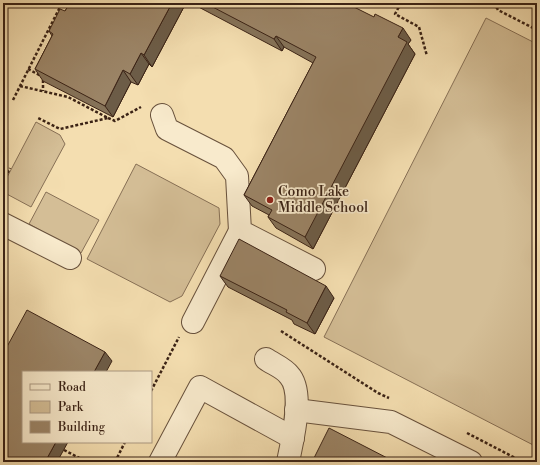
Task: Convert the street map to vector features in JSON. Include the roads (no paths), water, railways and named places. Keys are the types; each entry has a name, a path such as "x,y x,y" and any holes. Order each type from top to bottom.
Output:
{"lane":[{"path":"162,115 167,129 224,158 237,176 240,231 187,327"},
{"path":"3,224 70,258"},
{"path":"240,231 314,269"},
{"path":"266,359 290,374 295,388 296,410 293,438 288,462"},
{"path":"160,462 200,387 293,438"},
{"path":"296,410 391,422 471,462"}],"place":[{"name":"Como Lake Middle School","path":"270,200"}]}
